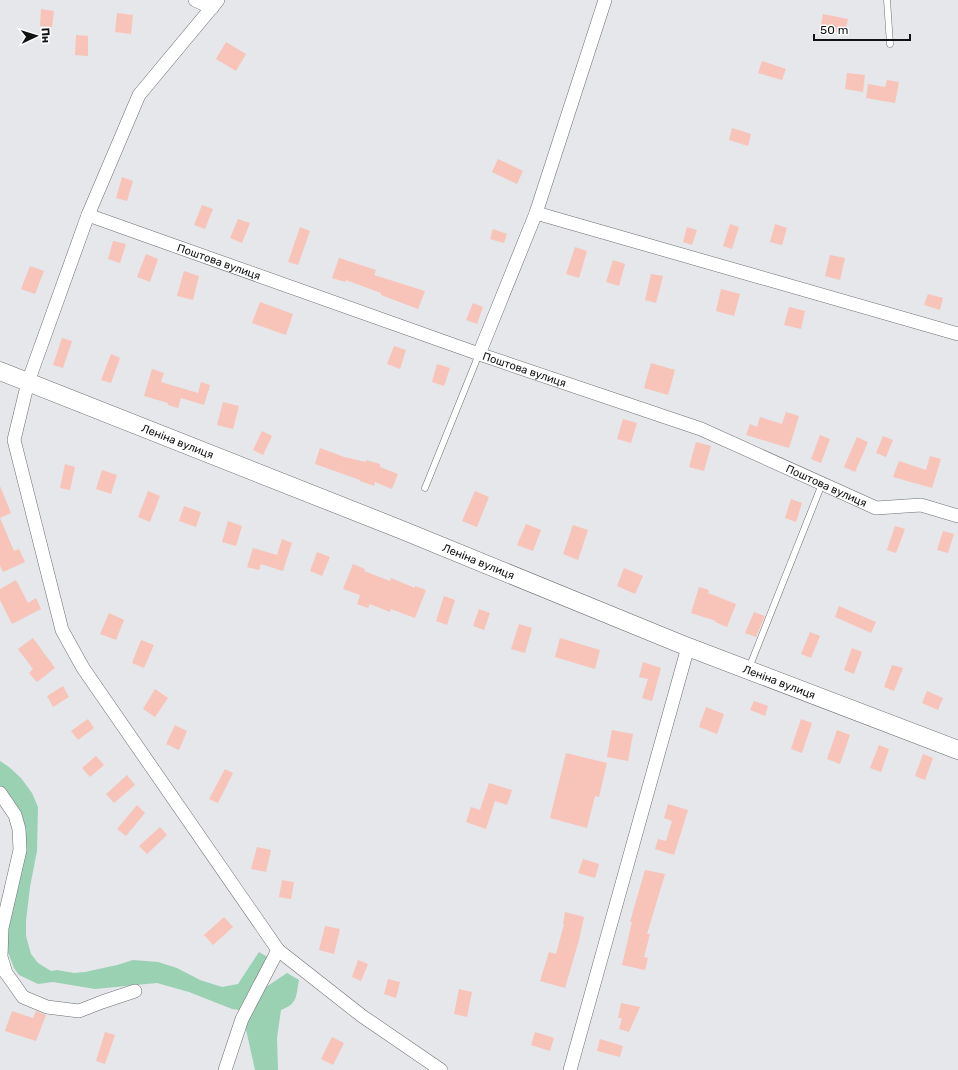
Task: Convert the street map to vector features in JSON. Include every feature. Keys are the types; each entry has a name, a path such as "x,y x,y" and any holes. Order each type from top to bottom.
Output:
{"street":[{"path":"195,0 215,4 139,95 88,215 28,382 14,440 62,630 84,668 278,950 362,1016 441,1070"},
{"path":"479,354 536,213 605,0"},
{"path":"536,213 958,334"},
{"name":"Поштова вулиця","path":"88,215 479,354 701,429 876,508 921,505 958,516"},
{"name":"Леніна вулиця","path":"0,371 402,530 688,647 958,750"},
{"path":"570,1070 688,647"},
{"path":"0,793 15,815 19,829 20,850 2,928 1,957 6,973 23,997 47,1007 79,1011 135,991"},
{"path":"225,1070 242,1019 278,950"}],"lane":[{"path":"887,0 890,44"},
{"path":"425,488 479,354"},
{"path":"748,670 822,484"}],"green space":[{"path":"0,761 21,778 32,793 38,807 37,851 30,887 26,921 26,936 31,954 38,963 51,971 57,970 74,973 117,965 133,960 158,962 177,968 200,980 222,987 238,984 259,952 269,958 246,1006 239,1010 232,1009 189,992 157,983 95,989 53,982 38,984 19,975 14,968 7,950 7,927 26,853 24,824 20,812 8,794 0,786"},
{"path":"287,973 299,980 293,1002 287,1008 281,1010 277,1038 278,1070 255,1070 245,1025 266,987"}],"building":[{"path":"41,9 54,11 52,27 40,26"},
{"path":"117,13 133,15 131,34 115,32"},
{"path":"823,14 848,19 845,33 820,29"},
{"path":"76,35 88,36 88,56 75,55"},
{"path":"226,42 246,54 236,71 216,59"},
{"path":"762,61 786,69 782,80 758,73"},
{"path":"847,73 865,75 863,92 845,89"},
{"path":"887,80 899,82 895,103 866,98 868,84 885,87"},
{"path":"732,128 751,134 748,146 729,140"},
{"path":"498,159 523,171 517,184 492,172"},
{"path":"122,177 133,181 127,201 116,198"},
{"path":"202,205 213,209 205,229 194,225"},
{"path":"238,219 250,223 242,243 230,238"},
{"path":"730,224 739,227 732,249 723,246"},
{"path":"775,224 787,228 782,245 770,242"},
{"path":"300,227 310,231 298,265 288,262"},
{"path":"687,227 697,230 692,245 683,242"},
{"path":"493,229 507,234 504,243 490,239"},
{"path":"113,241 126,244 120,263 108,259"},
{"path":"575,247 587,251 579,278 566,274"},
{"path":"146,254 158,259 150,282 137,277"},
{"path":"830,255 845,258 840,280 825,276"},
{"path":"339,258 376,270 374,275 425,291 418,309 346,280 345,282 332,278"},
{"path":"613,260 625,264 619,286 606,282"},
{"path":"30,266 44,271 35,294 21,289"},
{"path":"184,271 199,276 193,300 177,296"},
{"path":"651,274 663,276 656,303 645,300"},
{"path":"721,289 740,294 734,316 716,311"},
{"path":"928,294 943,298 940,310 924,305"},
{"path":"260,302 293,314 286,335 252,323"},
{"path":"473,303 483,307 477,324 466,320"},
{"path":"789,307 805,311 801,329 784,325"},
{"path":"62,338 72,341 63,368 53,365"},
{"path":"394,346 406,350 400,369 387,364"},
{"path":"111,354 120,358 111,383 101,380"},
{"path":"651,363 675,370 668,395 644,388"},
{"path":"437,364 450,368 444,386 432,382"},
{"path":"152,369 164,373 161,382 198,393 201,382 210,385 204,405 181,398 178,408 168,405 168,403 144,396"},
{"path":"223,402 239,406 233,429 217,425"},
{"path":"786,412 799,416 789,448 746,435 750,424 757,427 760,417 782,424"},
{"path":"623,419 637,423 631,443 617,439"},
{"path":"262,431 272,436 263,455 253,450"},
{"path":"820,435 830,439 821,463 811,459"},
{"path":"883,436 893,440 886,457 876,453"},
{"path":"857,437 868,442 855,472 844,467"},
{"path":"696,442 711,446 704,471 689,467"},
{"path":"320,448 344,457 366,462 366,460 380,464 380,467 398,474 392,489 375,482 374,486 315,464"},
{"path":"930,456 941,459 932,488 893,477 899,461 926,470"},
{"path":"65,464 75,467 70,490 60,488"},
{"path":"102,470 117,475 111,494 96,489"},
{"path":"0,486 11,513 0,518"},
{"path":"148,491 160,496 150,522 138,517"},
{"path":"475,491 489,497 477,527 462,521"},
{"path":"791,499 802,503 796,522 785,518"},
{"path":"184,506 201,512 196,527 179,521"},
{"path":"0,518 14,551 19,549 25,562 3,572 0,566"},
{"path":"228,521 242,526 236,546 222,542"},
{"path":"526,524 541,530 533,551 517,545"},
{"path":"573,525 588,530 578,560 563,554"},
{"path":"895,526 905,529 896,553 887,550"},
{"path":"943,531 954,534 948,553 937,550"},
{"path":"282,539 292,543 283,571 261,564 259,570 247,567 253,548 277,555"},
{"path":"317,552 330,557 322,576 310,571"},
{"path":"353,564 365,569 364,571 390,581 391,578 415,588 415,586 426,590 415,618 391,609 390,612 370,604 368,608 357,604 360,595 343,589"},
{"path":"624,568 643,576 635,594 617,586"},
{"path":"16,580 28,603 36,598 41,609 12,624 0,600 0,589"},
{"path":"699,587 709,590 708,593 736,604 727,627 715,622 716,621 691,613"},
{"path":"444,596 455,600 447,625 436,621"},
{"path":"839,606 876,622 871,633 835,617"},
{"path":"479,609 490,613 484,630 473,626"},
{"path":"754,612 765,616 756,637 745,633"},
{"path":"109,613 124,620 116,640 100,634"},
{"path":"519,624 532,628 525,653 511,649"},
{"path":"810,632 820,636 811,658 801,654"},
{"path":"33,638 55,668 37,682 29,673 33,669 18,649"},
{"path":"560,638 600,650 595,669 555,657"},
{"path":"141,640 154,645 144,668 132,663"},
{"path":"852,648 862,652 854,674 844,670"},
{"path":"643,662 661,668 652,701 642,698 648,679 639,677"},
{"path":"892,665 903,668 894,691 884,687"},
{"path":"63,686 69,697 53,707 47,696"},
{"path":"155,689 168,698 155,717 143,709"},
{"path":"927,691 943,698 938,710 922,703"},
{"path":"754,701 768,706 765,716 750,710"},
{"path":"706,707 724,714 717,734 699,727"},
{"path":"88,719 94,728 78,740 71,731"},
{"path":"801,719 812,723 802,753 791,749"},
{"path":"175,725 187,731 179,750 166,744"},
{"path":"612,730 633,734 628,761 607,757"},
{"path":"837,730 850,735 840,764 827,759"},
{"path":"879,745 889,749 881,772 870,768"},
{"path":"566,753 607,763 599,797 595,796 587,828 550,818"},
{"path":"923,754 933,758 925,780 915,776"},
{"path":"96,756 104,765 90,777 82,768"},
{"path":"225,769 233,773 218,803 209,799"},
{"path":"127,775 135,785 114,803 106,794"},
{"path":"489,783 512,790 507,805 495,801 486,829 466,822 471,807 480,810"},
{"path":"668,804 688,810 674,855 655,849 658,839 666,841 672,821 664,818"},
{"path":"137,805 145,813 126,836 117,829"},
{"path":"160,827 167,835 147,854 139,846"},
{"path":"257,847 271,850 266,872 251,869"},
{"path":"583,859 599,864 595,878 578,873"},
{"path":"645,870 665,874 647,934 650,934 644,957 648,958 645,970 622,965 632,922 630,922"},
{"path":"282,880 294,882 291,899 279,897"},
{"path":"565,912 584,917 565,988 540,981 549,952 556,954 564,924"},
{"path":"224,917 233,927 213,945 204,935"},
{"path":"325,926 340,929 334,954 319,950"},
{"path":"358,960 368,964 361,981 352,977"},
{"path":"388,979 400,982 396,998 384,994"},
{"path":"459,989 472,992 467,1017 454,1014"},
{"path":"621,1003 640,1007 629,1032 619,1029 622,1018 618,1018"},
{"path":"12,1011 33,1018 36,1011 46,1015 36,1041 5,1031"},
{"path":"105,1032 115,1035 105,1064 96,1061"},
{"path":"535,1032 554,1038 550,1051 531,1045"},
{"path":"332,1037 344,1043 333,1065 321,1059"},
{"path":"600,1039 623,1046 620,1057 597,1051"}]}
